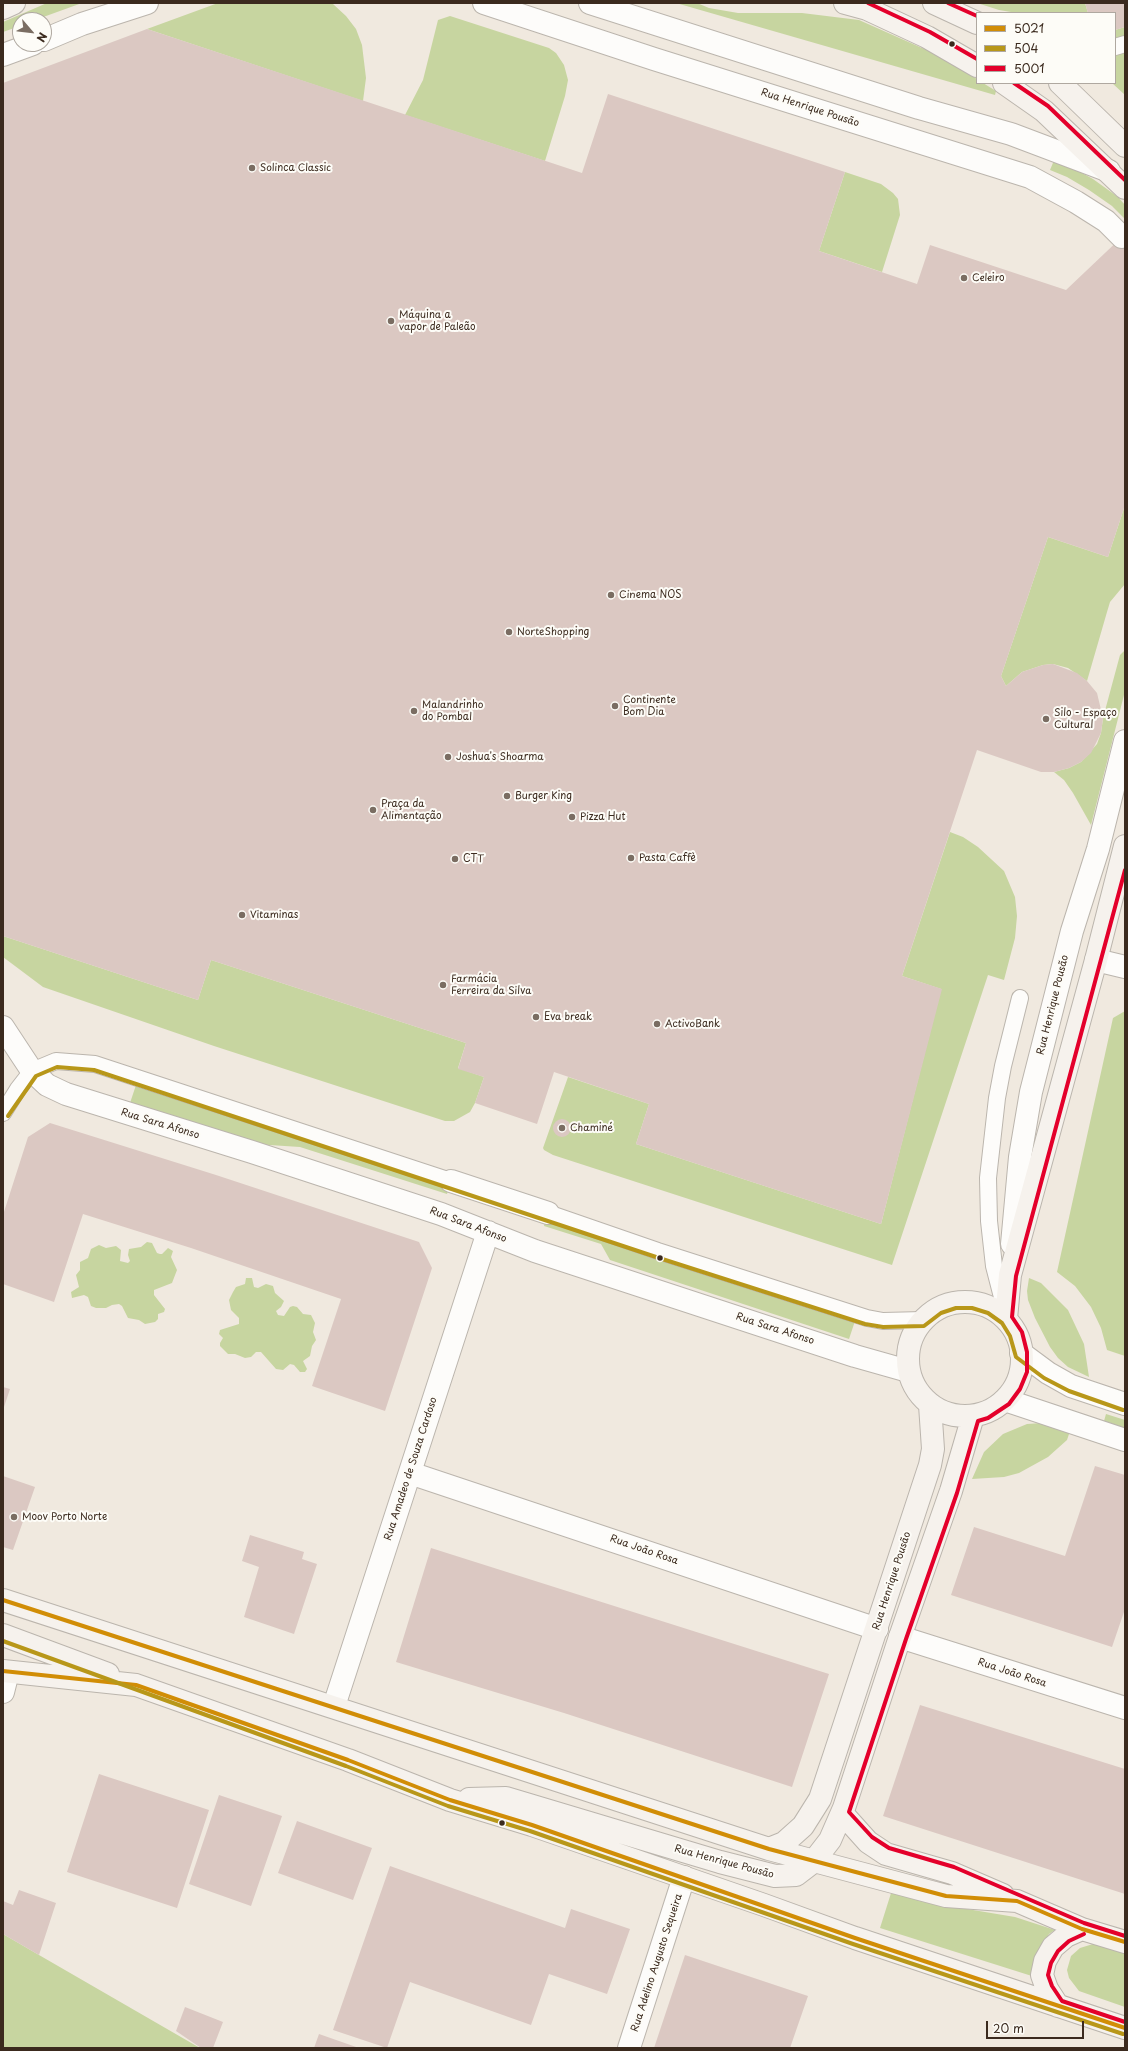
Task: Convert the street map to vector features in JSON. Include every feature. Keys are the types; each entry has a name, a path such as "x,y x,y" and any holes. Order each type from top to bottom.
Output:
{"street":[{"path":"3,8 14,3"},
{"path":"52,37 82,24 147,3"},
{"name":"Rua Henrique Pousão","path":"484,3 640,54 1030,177 1076,202 1106,222 1122,237"},
{"path":"590,3 919,108 1011,134 1109,171"},
{"path":"845,3 867,9 927,37 976,65"},
{"path":"934,3 976,22"},
{"path":"956,3 976,21"},
{"path":"3,56 13,52"},
{"path":"1005,84 1044,110 1125,188"},
{"path":"1061,84 1125,146"},
{"name":"Rua Henrique Pousão","path":"1006,1319 1020,1157 1031,1092 1072,931 1098,849 1125,741"},
{"name":"Rua Henrique Pousão","path":"1010,1275 1096,960 1125,846"},
{"path":"1096,960 1125,967"},
{"path":"3,1027 32,1071"},
{"name":"Rua Sara Afonso","path":"32,1071 47,1085 66,1094 267,1157 441,1214 536,1251 855,1356 908,1371"},
{"path":"451,1181 548,1213"},
{"name":"Rua Amadeo de Souza Cardoso","path":"334,1706 488,1232"},
{"path":"955,1302 973,1302 991,1308 1006,1319 1016,1334 1021,1353 1021,1370 1017,1381 1005,1400 985,1413 973,1416 958,1417 943,1412 930,1405 920,1396 908,1371 908,1353 913,1335 923,1320 938,1308 955,1302"},
{"path":"1021,1353 1048,1373 1071,1386 1125,1404"},
{"path":"1005,1400 1125,1440"},
{"name":"Rua Henrique Pousão","path":"769,1849 784,1843 804,1826 820,1799 930,1465 933,1449 930,1405"},
{"name":"Rua Henrique Pousão","path":"450,1800 506,1798 720,1862 775,1876 796,1875 813,1862 830,1840 842,1813 900,1637 955,1479 973,1416"},
{"name":"Rua João Rosa","path":"410,1473 877,1629"},
{"path":"3,1600 334,1706 769,1849 813,1862 946,1896 1017,1901"},
{"path":"3,1635 136,1685 348,1760 450,1800 511,1818 855,1938 1125,2028"},
{"name":"Rua João Rosa","path":"900,1637 1125,1708"},
{"path":"5,1678 136,1685"},
{"path":"842,1813 868,1842 886,1854 952,1873 1082,1929 1125,1942"},
{"name":"Rua Adelino Augusto Sequeira","path":"630,2048 684,1878"},
{"path":"1058,2006 1047,1989 1042,1975 1045,1961 1053,1947 1066,1936 1082,1929"}],"lane":[{"path":"1006,1319 1001,1290 994,1266 989,1221 988,1178 998,1091 1020,998"},
{"path":"3,1112 32,1071 56,1062 95,1064 451,1181"},
{"path":"548,1213 658,1251 867,1318 883,1321 923,1320"}],"green space":[{"path":"47,3 82,3 52,14 52,12 26,12"},
{"path":"218,3 333,4 346,16 356,29 362,45 366,78 363,101 147,29"},
{"path":"676,3 697,3 709,8 738,13 802,13 859,20 940,56 976,78 976,84 985,84 996,91 995,95"},
{"path":"977,3 1085,3 1088,12 1011,12"},
{"path":"450,16 549,48 556,53 564,65 568,80 565,96 545,161 405,115 423,80 438,20"},
{"path":"12,18 12,29 3,32 3,22"},
{"path":"1125,27 1125,95 1113,84 1116,84 1116,30"},
{"path":"1055,158 1093,179 1118,197 1125,205 1125,219 1112,206 1089,190 1067,177 1050,170"},
{"path":"845,172 881,184 898,199 900,215 882,272 819,251"},
{"path":"1125,505 1125,584 1110,602 1087,681 1068,668 1053,664 1043,665 1022,672 1006,686 1001,676 1048,537 1108,557"},
{"path":"1125,650 1125,691 1091,825 1064,780 1054,772 1069,768 1081,762 1097,744 1120,655"},
{"path":"950,832 963,837 978,847 1004,871 1015,897 1017,916 1015,938 1004,980 988,975 892,1265 553,1155 544,1150 543,1148 568,1077 649,1104 636,1144 881,1224 941,989 902,976"},
{"path":"3,936 198,1000 211,960 466,1043 458,1068 484,1077 475,1103 470,1112 454,1121 445,1121 214,1046 43,987 3,957"},
{"path":"1125,1011 1125,1356 1107,1350 1101,1328 1091,1307 1075,1286 1057,1272 1113,1018"},
{"path":"136,1085 449,1188 447,1194 300,1147 254,1144 130,1103"},
{"path":"545,1221 855,1321 849,1339 610,1260 601,1244 544,1226"},
{"path":"147,1242 152,1243 157,1253 162,1254 168,1248 173,1251 171,1257 177,1270 172,1283 154,1290 154,1295 165,1309 164,1312 158,1314 158,1319 155,1322 145,1324 139,1320 128,1318 122,1306 119,1304 106,1308 96,1308 91,1306 88,1297 84,1295 72,1298 71,1292 79,1287 76,1275 80,1270 80,1262 88,1258 91,1249 99,1245 106,1248 116,1246 121,1250 120,1261 128,1263 130,1261 128,1255 129,1249 141,1247"},
{"path":"246,1278 252,1278 254,1287 258,1288 266,1284 273,1286 275,1293 284,1301 281,1307 276,1311 278,1315 284,1316 290,1307 293,1306 297,1307 303,1314 311,1315 315,1323 313,1332 316,1340 312,1346 310,1356 303,1361 307,1369 305,1372 300,1372 294,1365 290,1364 283,1370 276,1369 261,1352 256,1352 251,1357 245,1358 235,1354 228,1354 220,1346 223,1338 219,1334 220,1330 239,1324 239,1318 231,1310 229,1300 236,1287 245,1284"},
{"path":"1029,1278 1041,1283 1068,1310 1084,1344 1089,1377 1068,1367 1058,1358 1050,1347 1035,1318 1028,1300 1027,1291"},
{"path":"1106,1414 1125,1420 1125,1428 1104,1421"},
{"path":"1042,1423 1070,1431 1067,1440 1048,1457 1019,1473 1004,1477 972,1479 984,1452 1003,1434 1027,1424"},
{"path":"892,1890 949,1906 1015,1917 1055,1930 1049,1934 1039,1952 1035,1977 880,1928"},
{"path":"3,1934 39,1955 200,2048 3,2048"},
{"path":"1093,1944 1125,1953 1125,2007 1079,1991 1069,1978 1067,1970 1071,1956 1080,1948"}],"building":[{"path":"1085,3 1125,3 1125,27 1116,30 1116,12 1088,12"},
{"name":"NorteShopping","path":"147,29 582,173 608,94 845,172 819,251 917,284 930,245 1066,290 1125,234 1125,505 1108,557 1048,537 1001,676 1006,686 1022,672 1043,665 1053,664 1077,673 1087,681 1097,693 1103,718 1101,733 1091,753 1081,762 1069,768 1054,772 1041,772 977,750 902,976 942,989 881,1224 636,1144 649,1104 554,1072 537,1124 475,1103 484,1077 458,1069 466,1043 211,960 198,1000 3,936 3,83"},
{"name":"Chaminé","path":"562,1119 568,1122 571,1128 568,1134 562,1137 556,1134 553,1128 556,1122"},
{"path":"50,1123 216,1175 419,1242 432,1268 385,1411 312,1386 341,1299 191,1248 83,1214 54,1302 3,1284 3,1215 28,1137"},
{"path":"3,1387 10,1389 3,1410"},
{"path":"1095,1466 1125,1475 1125,1609 1112,1647 951,1595 974,1527 1065,1556"},
{"name":"Moov Porto Norte","path":"3,1476 35,1487 13,1550 3,1547"},
{"path":"250,1535 304,1552 302,1559 317,1564 294,1634 244,1617 259,1567 242,1561"},
{"path":"431,1548 829,1674 792,1787 564,1713 396,1662"},
{"path":"920,1705 1125,1769 1125,1894 883,1816"},
{"path":"99,1774 209,1810 177,1908 67,1872"},
{"path":"219,1795 282,1816 251,1906 189,1884"},
{"path":"297,1821 372,1848 353,1900 278,1873"},
{"path":"390,1866 565,1928 571,1909 630,1929 607,1994 549,1974 531,2025 410,1982 387,2048 333,2030"},
{"path":"19,1890 56,1903 39,1955 3,1934 3,1901 13,1905"},
{"path":"685,1955 808,1996 790,2048 654,2048"},
{"path":"185,2007 223,2022 213,2048 201,2048 176,2031"},
{"path":"319,2034 359,2048 314,2048"}],"transit line":[{"name":"5001","path":"868,3 930,32 976,58"},
{"name":"5001","path":"948,3 976,16"},
{"name":"5001","path":"1015,84 1048,106 1125,180"},
{"name":"5001","path":"1125,870 1016,1276 1012,1317 1022,1332 1027,1352 1027,1372 1020,1389 1009,1404 988,1418 978,1421 957,1493 906,1639 849,1812 872,1837 889,1848 954,1867 1084,1923 1125,1936"},
{"name":"504","path":"8,1116 36,1076 57,1067 94,1070 656,1257 865,1324 883,1327 924,1326 941,1313 956,1308 972,1308 988,1313 1002,1323 1010,1336 1016,1357 1044,1378 1069,1391 1123,1410"},
{"name":"5021","path":"3,1600 769,1849 946,1896 1017,1901 1082,1929 1125,1942"},
{"name":"504","path":"3,1641 346,1766 448,1806 530,1831 853,1944 1123,2034"},
{"name":"5021","path":"3,1671 136,1685 348,1760 450,1800 532,1825 855,1938 1125,2028"},
{"name":"5001","path":"1084,1934 1069,1941 1058,1951 1051,1963 1048,1975 1052,1986 1062,2001 1125,2022"}],"place":[{"name":"Solinca Classic","path":"252,168"},
{"name":"Celeiro","path":"964,278"},
{"name":"Máquina a vapor de Paleão","path":"391,321"},
{"name":"Cinema NOS","path":"611,595"},
{"name":"NorteShopping","path":"509,632"},
{"name":"Continente Bom Dia","path":"615,706"},
{"name":"Malandrinho do Pombal","path":"414,711"},
{"name":"Silo - Espaço Cultural","path":"1046,719"},
{"name":"Joshua's Shoarma","path":"448,757"},
{"name":"Burger King","path":"507,796"},
{"name":"Praça da Alimentação","path":"373,810"},
{"name":"Pizza Hut","path":"572,817"},
{"name":"Pasta Caffè","path":"631,858"},
{"name":"CTT","path":"455,859"},
{"name":"Vitaminas","path":"242,915"},
{"name":"Farmácia Ferreira da Silva","path":"443,985"},
{"name":"Eva break","path":"536,1017"},
{"name":"ActivoBank","path":"657,1024"},
{"name":"Chaminé","path":"562,1128"},
{"name":"Moov Porto Norte","path":"14,1517"}]}
